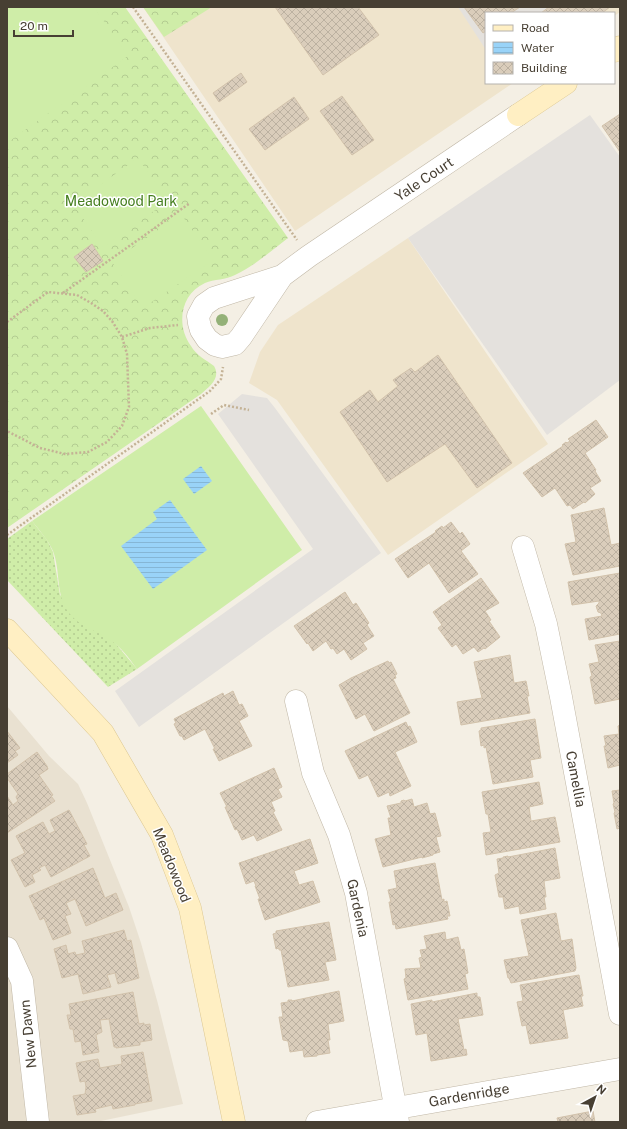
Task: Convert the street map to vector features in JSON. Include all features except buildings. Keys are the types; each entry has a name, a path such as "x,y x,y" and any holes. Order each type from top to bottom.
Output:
{"street":[{"name":"Yale Court","path":"199,322 198,316 204,305 214,298 282,276 309,256 564,84"},
{"name":"Yale Court","path":"222,347 235,344 242,337 282,276"},
{"path":"199,322 201,330 208,339 215,345 222,347"},
{"name":"Camellia","path":"523,547 546,624 620,1014"},
{"name":"Meadowood","path":"7,630 103,733 162,835 190,908 234,1122"},
{"name":"Gardenia","path":"296,701 313,773 339,835 356,893 397,1115"},
{"name":"New Dawn","path":"7,948 22,981 38,1122"},
{"name":"Gardenridge","path":"317,1122 397,1115 620,1069"}],"path":[{"path":"133,7 309,256"},
{"path":"63,293 190,203"},
{"path":"7,322 48,292 77,295 103,311 122,337 127,354 129,407 122,426 107,442 88,452 65,454 40,448 7,431"},
{"path":"122,337 150,328 199,322"},
{"path":"7,535 210,391 221,378 223,370 222,347"},
{"path":"211,414 224,405 249,410"}],"shaded area":[{"path":"143,7 620,7 620,12 615,15 615,12 485,12 485,84 512,84 295,231"},
{"path":"458,7 602,7 594,12 485,12 485,48"},
{"path":"590,115 620,157 620,380 547,435 408,238"},
{"path":"408,238 548,444 388,555 277,400 249,383 260,352 278,325"},
{"path":"242,394 267,398 381,553 139,727 115,691 313,549 218,414"},
{"path":"7,706 49,756 78,784 87,803 129,907 141,943 183,1104 96,1122 7,1122"}],"green space":[{"name":"Meadowood Park","path":"7,7 125,7 288,238 242,271 228,278 205,283 197,288 186,302 182,320 186,338 193,349 201,357 214,366 216,374 214,382 201,394 7,528"},
{"path":"7,7 94,7 128,56 7,143"},
{"path":"143,7 212,7 164,37"},
{"path":"138,158 168,201 103,247 73,204"},
{"path":"181,214 213,260 143,308 112,262"},
{"path":"201,406 302,550 137,669 118,646 78,622 69,613 60,591 53,551 32,521"},
{"path":"32,521 47,540 53,552 60,595 116,644 137,669 108,687 7,580 7,539"}],"water":[{"path":"201,466 212,481 194,494 183,479"},
{"path":"170,500 207,550 153,589 121,546 157,519 153,512"}]}
